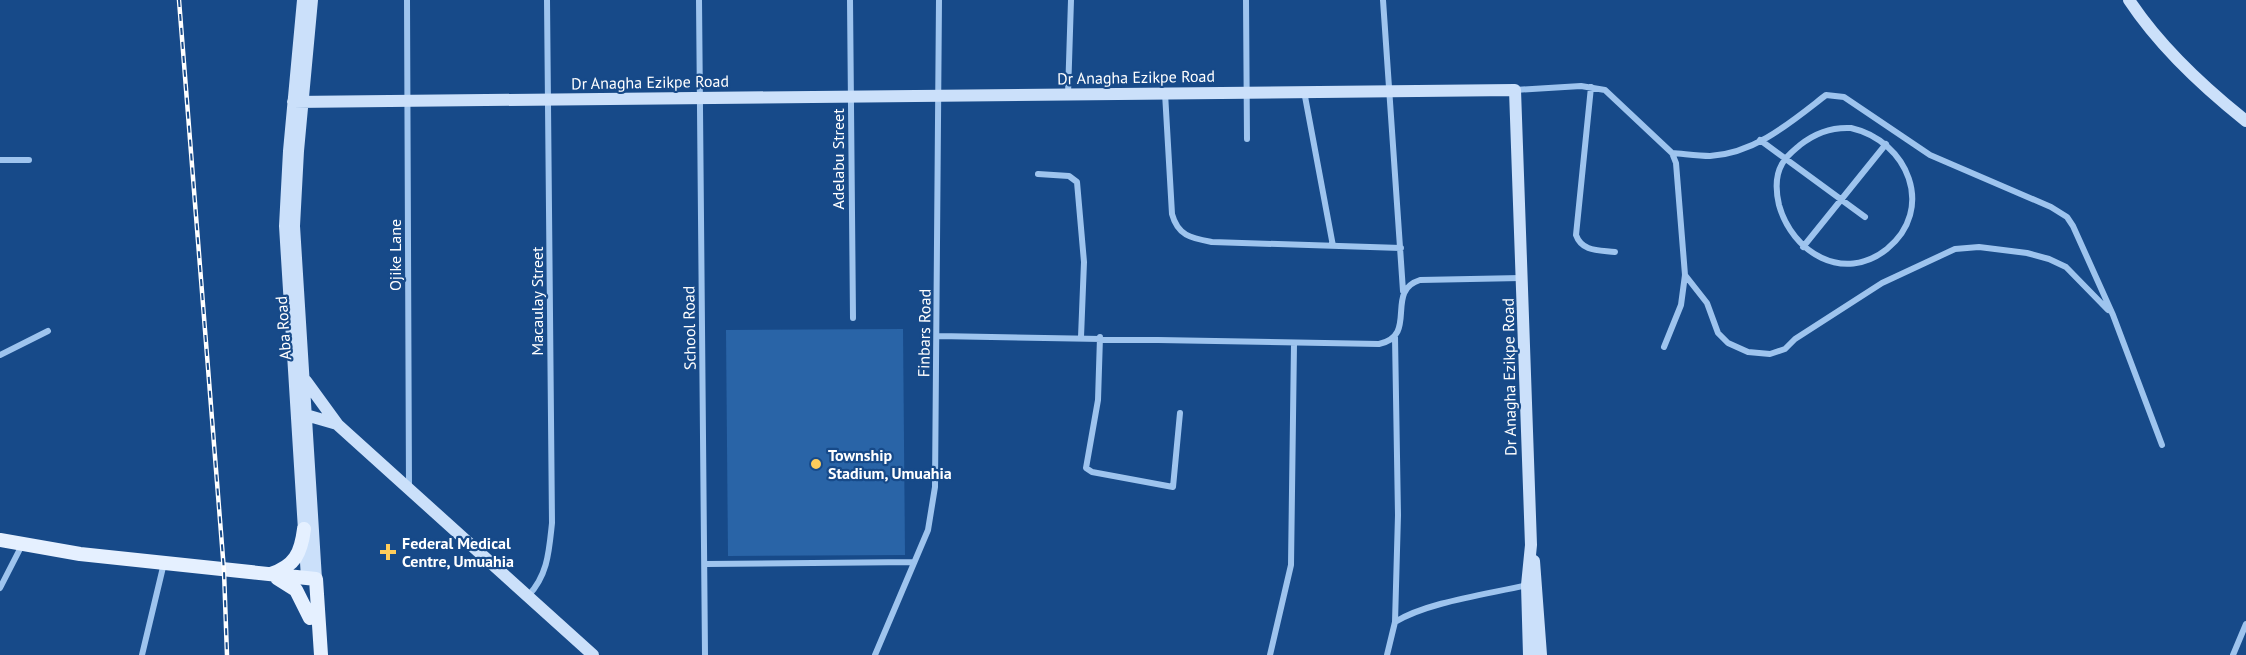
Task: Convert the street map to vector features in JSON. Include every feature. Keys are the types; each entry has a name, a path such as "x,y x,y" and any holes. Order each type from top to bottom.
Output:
{"main road":[{"path":"268,574 286,568 295,561 304,529"},
{"path":"0,540 22,545 312,578"},
{"path":"268,574 296,590 310,618"},
{"name":"Aba Road","path":"312,578 310,618 312,655"},
{"name":"Aba Road","path":"312,578 321,655"}],"street":[{"name":"Aba Road","path":"303,0 294,226 303,374 300,407 307,429 312,578"},
{"name":"Aba Road","path":"312,0 285,226 300,407 304,529 312,578"},
{"name":"Ojike Lane","path":"407,0 409,490"},
{"name":"Macaulay Street","path":"528,597 538,585 546,568 552,524 547,0"},
{"name":"School Road","path":"699,0 706,564 705,655"},
{"name":"Adelabu Street","path":"850,0 853,318"},
{"name":"Finbars Road","path":"875,655 891,624 927,530 936,487 939,0"},
{"path":"1068,94 1071,0"},
{"path":"1246,0 1247,139"},
{"path":"938,336 1081,337 1294,344 1390,342 1399,331 1406,282 1401,248 1383,0"},
{"path":"2128,0 2145,25 2198,82 2246,122"},
{"path":"1515,90 1591,87 1605,90 1617,98 1672,153 1676,163 1685,275 1681,305 1664,347"},
{"path":"1591,87 1576,235 1578,243 1586,248 1615,252"},
{"name":"Dr Anagha Ezikpe Road","path":"298,103 1515,90 1531,545"},
{"path":"1304,91 1333,246"},
{"path":"1165,93 1172,214 1176,228 1184,236 1212,242 1401,248"},
{"path":"1672,153 1710,156 1743,150 1781,129 1826,95 1844,97 1930,155 1970,174 2021,193 2067,217 2113,315 2162,445"},
{"path":"1831,129 1861,130 1886,144 1902,162 1910,189 1911,217 1900,236 1886,250 1855,264 1828,262 1803,247 1786,225 1778,199 1777,179 1785,159 1804,142 1831,129"},
{"path":"1760,141 1865,217"},
{"path":"1803,247 1886,144"},
{"path":"0,160 28,160"},
{"path":"1038,174 1069,176 1077,182 1084,262 1081,337"},
{"path":"1685,275 1707,303 1718,333 1728,343 1748,352 1770,354 1785,349 1796,339 1882,283 1955,249 1979,247 2026,253 2049,259 2066,267 2113,315"},
{"path":"1406,282 1420,279 1523,278"},
{"path":"0,355 48,331"},
{"path":"1387,655 1395,622 1398,515 1395,337"},
{"path":"1100,338 1098,400 1086,468 1092,472 1173,487 1180,413"},
{"path":"1270,655 1291,565 1294,344"},
{"path":"303,374 338,425 593,655"},
{"path":"300,407 321,403"},
{"path":"300,407 338,425"},
{"path":"307,429 312,421 324,419"},
{"path":"0,588 22,545"},
{"path":"1528,655 1527,585 1531,545"},
{"path":"1531,545 1537,577 1541,655"},
{"path":"142,655 165,562"},
{"path":"706,564 914,562"},
{"path":"1395,622 1423,610 1527,585"},
{"path":"2233,655 2246,624"}],"shaded area":[{"name":"Township Stadium, Umuahia","path":"903,329 905,555 728,556 726,330"}],"railway":[{"path":"179,0 224,571 227,655"}],"place":[{"name":"Township Stadium, Umuahia","path":"816,464"},
{"name":"Federal Medical Centre, Umuahia","path":"388,552"}]}
